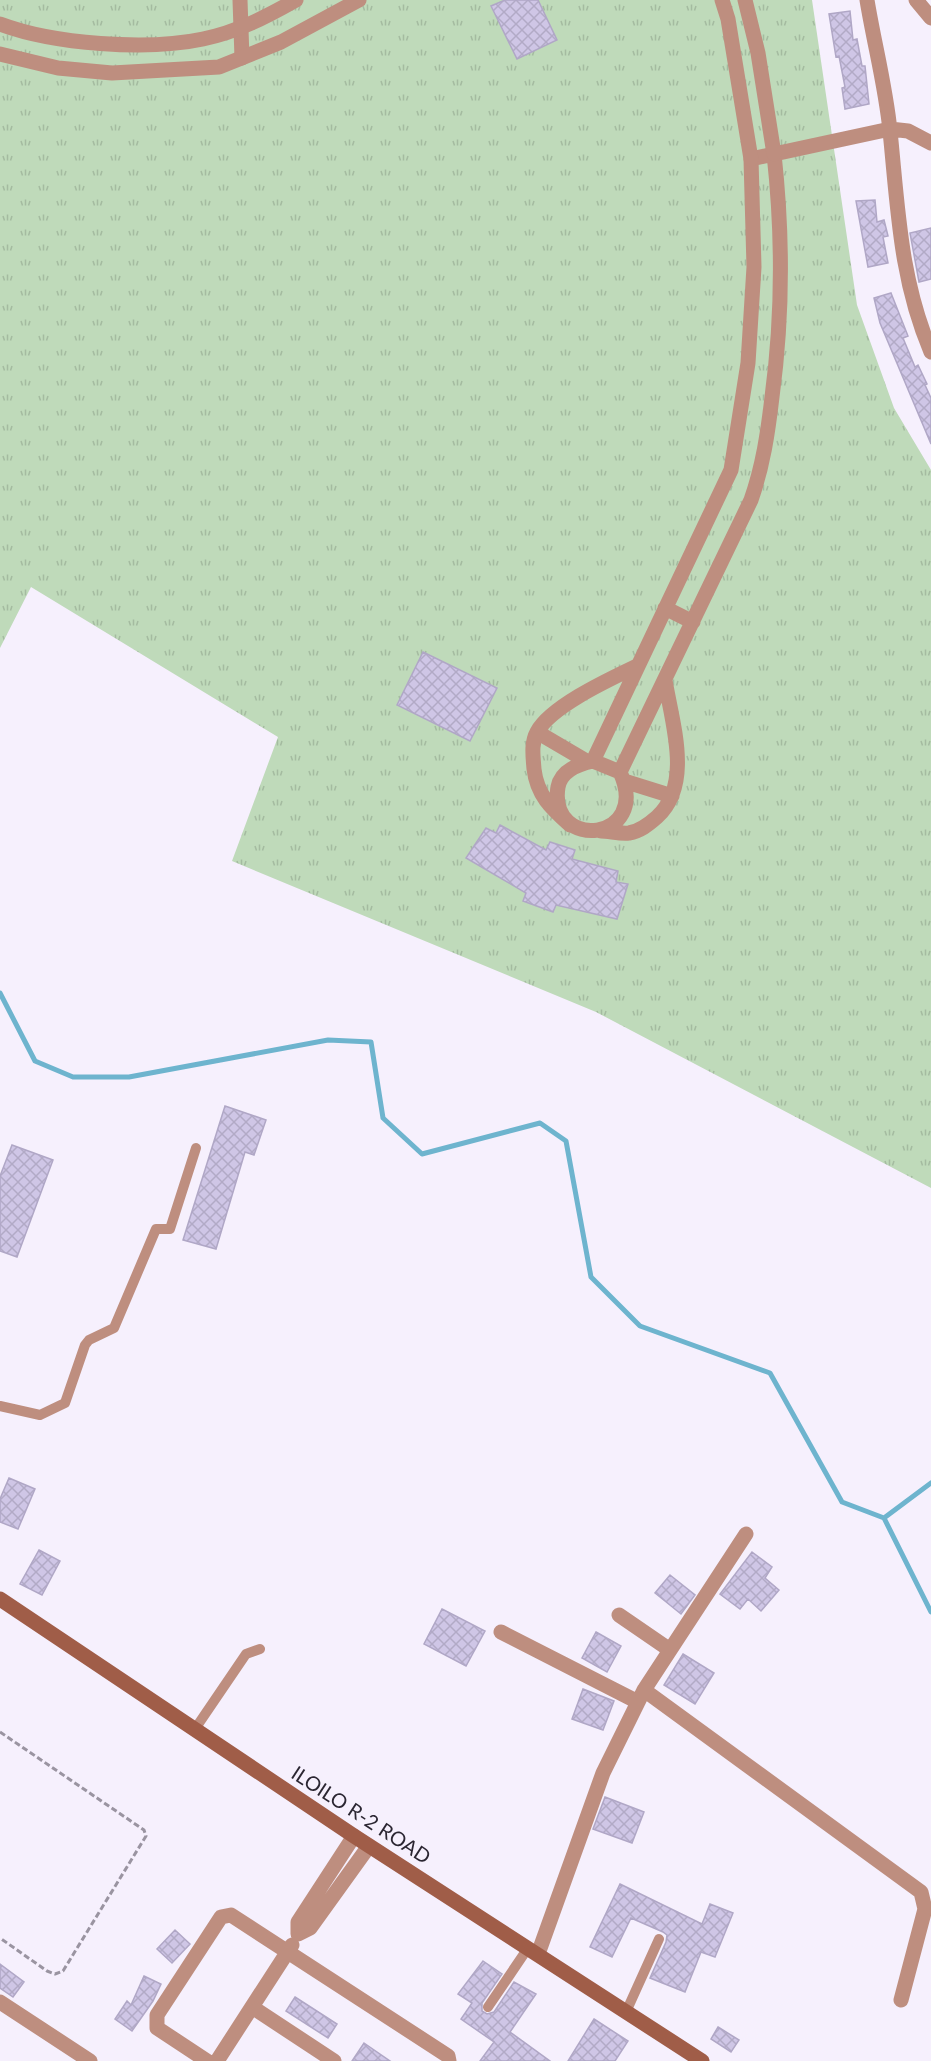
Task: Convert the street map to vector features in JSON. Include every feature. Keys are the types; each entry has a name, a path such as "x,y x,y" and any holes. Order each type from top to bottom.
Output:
{"main road":[{"name":"ILOILO R-2 ROAD","path":"0,1599 369,1846 626,2012 684,2056 702,2061"}],"street":[{"path":"240,0 242,57"},
{"path":"0,24 85,42 148,45 203,39 240,28 255,23 296,0"},
{"path":"0,54 58,68 112,72 219,67 281,42 360,0"},
{"path":"570,825 561,813 556,799 559,783 573,766 591,761 731,470 748,363 754,267 751,159 728,19 722,0"},
{"path":"601,831 613,825 624,812 628,794 622,777 751,500 761,473 780,333 782,288 774,154 758,53 745,0"},
{"path":"867,0 890,129 899,238 916,308 931,352"},
{"path":"916,0 931,18"},
{"path":"751,159 890,129 908,131 931,143"},
{"path":"664,608 693,622"},
{"path":"637,666 595,686 555,713 537,732 532,750 535,782 547,806 570,825 583,831 628,833 647,826 664,810 672,796 677,762 665,681"},
{"path":"537,732 622,777 672,796"},
{"path":"533,1951 603,1773 641,1696 746,1534"},
{"path":"619,1615 670,1650"},
{"path":"501,1632 641,1696 928,1897 901,2000"},
{"path":"217,2061 288,1953 298,1934 298,1922 354,1836"},
{"path":"298,1934 310,1928 369,1846"},
{"path":"207,2061 157,2028 157,2015 221,1917 231,1915 448,2056 449,2061"},
{"path":"0,2002 90,2061"},
{"path":"252,2007 334,2061"}],"lane":[{"path":"0,1406 40,1415 65,1403 85,1345 89,1340 114,1328 156,1229 170,1228 196,1148"},
{"path":"195,1729 246,1654 260,1649"},
{"path":"626,2012 659,1940"},
{"path":"488,2007 533,1951"}],"path":[{"path":"0,1732 144,1830 146,1836 63,1971 55,1974 47,1971 0,1938"}],"green space":[{"path":"0,0 812,0 857,305 894,408 931,470 931,1188 596,1012 232,861 278,737 31,587 0,648"}],"building":[{"path":"505,0 538,0 557,40 517,59 491,6"},
{"path":"850,11 853,40 857,39 862,66 865,66 869,104 845,109 842,88 845,87 839,56 836,57 829,14"},
{"path":"875,200 877,222 884,220 888,236 883,237 888,263 868,267 856,201"},
{"path":"931,228 931,279 919,282 910,233"},
{"path":"891,293 908,336 903,338 915,367 918,365 927,384 925,385 931,398 931,444 880,323 874,298"},
{"path":"423,652 497,688 470,741 397,705"},
{"path":"500,825 546,850 550,842 575,850 572,859 618,871 616,882 628,884 617,919 556,905 553,912 523,901 526,893 466,858 486,828 496,833"},
{"path":"225,1106 266,1120 254,1155 245,1152 216,1249 183,1240"},
{"path":"12,1145 53,1160 17,1257 0,1251 0,1176"},
{"path":"9,1478 35,1489 18,1529 0,1522 0,1499"},
{"path":"39,1550 60,1561 42,1595 20,1584"},
{"path":"752,1552 772,1567 765,1578 779,1590 761,1611 748,1599 740,1609 720,1594"},
{"path":"670,1575 695,1595 681,1614 655,1593"},
{"path":"442,1609 485,1631 466,1666 424,1644"},
{"path":"596,1632 621,1646 607,1672 582,1658"},
{"path":"683,1654 714,1673 695,1704 664,1685"},
{"path":"583,1689 614,1701 603,1730 572,1719"},
{"path":"605,1797 644,1812 632,1843 593,1829"},
{"path":"620,1884 702,1924 710,1904 733,1913 715,1957 701,1952 685,1992 650,1978 666,1942 667,1935 663,1932 631,1918 612,1957 590,1947"},
{"path":"175,1930 190,1944 172,1963 157,1949"},
{"path":"483,1961 502,1974 482,2003 482,2011 487,2014 494,2012 514,1982 536,1994 510,2032 550,2061 480,2061 494,2042 461,2019 472,2003 458,1994"},
{"path":"0,1964 24,1982 13,1997 0,1988"},
{"path":"144,1976 161,1984 153,2001 132,2031 115,2019 127,2001 131,2005"},
{"path":"295,1997 337,2024 328,2038 286,2011"},
{"path":"594,2019 628,2041 615,2061 568,2061"},
{"path":"718,2027 739,2040 731,2052 711,2039"},
{"path":"364,2043 390,2061 352,2061"}],"waterway":[{"path":"0,993 35,1061 73,1077 129,1077 328,1040 371,1042 383,1118 422,1154 540,1123 566,1141 591,1277 640,1326 770,1373 842,1502 884,1518 931,1483"},
{"path":"884,1518 931,1612"}]}
